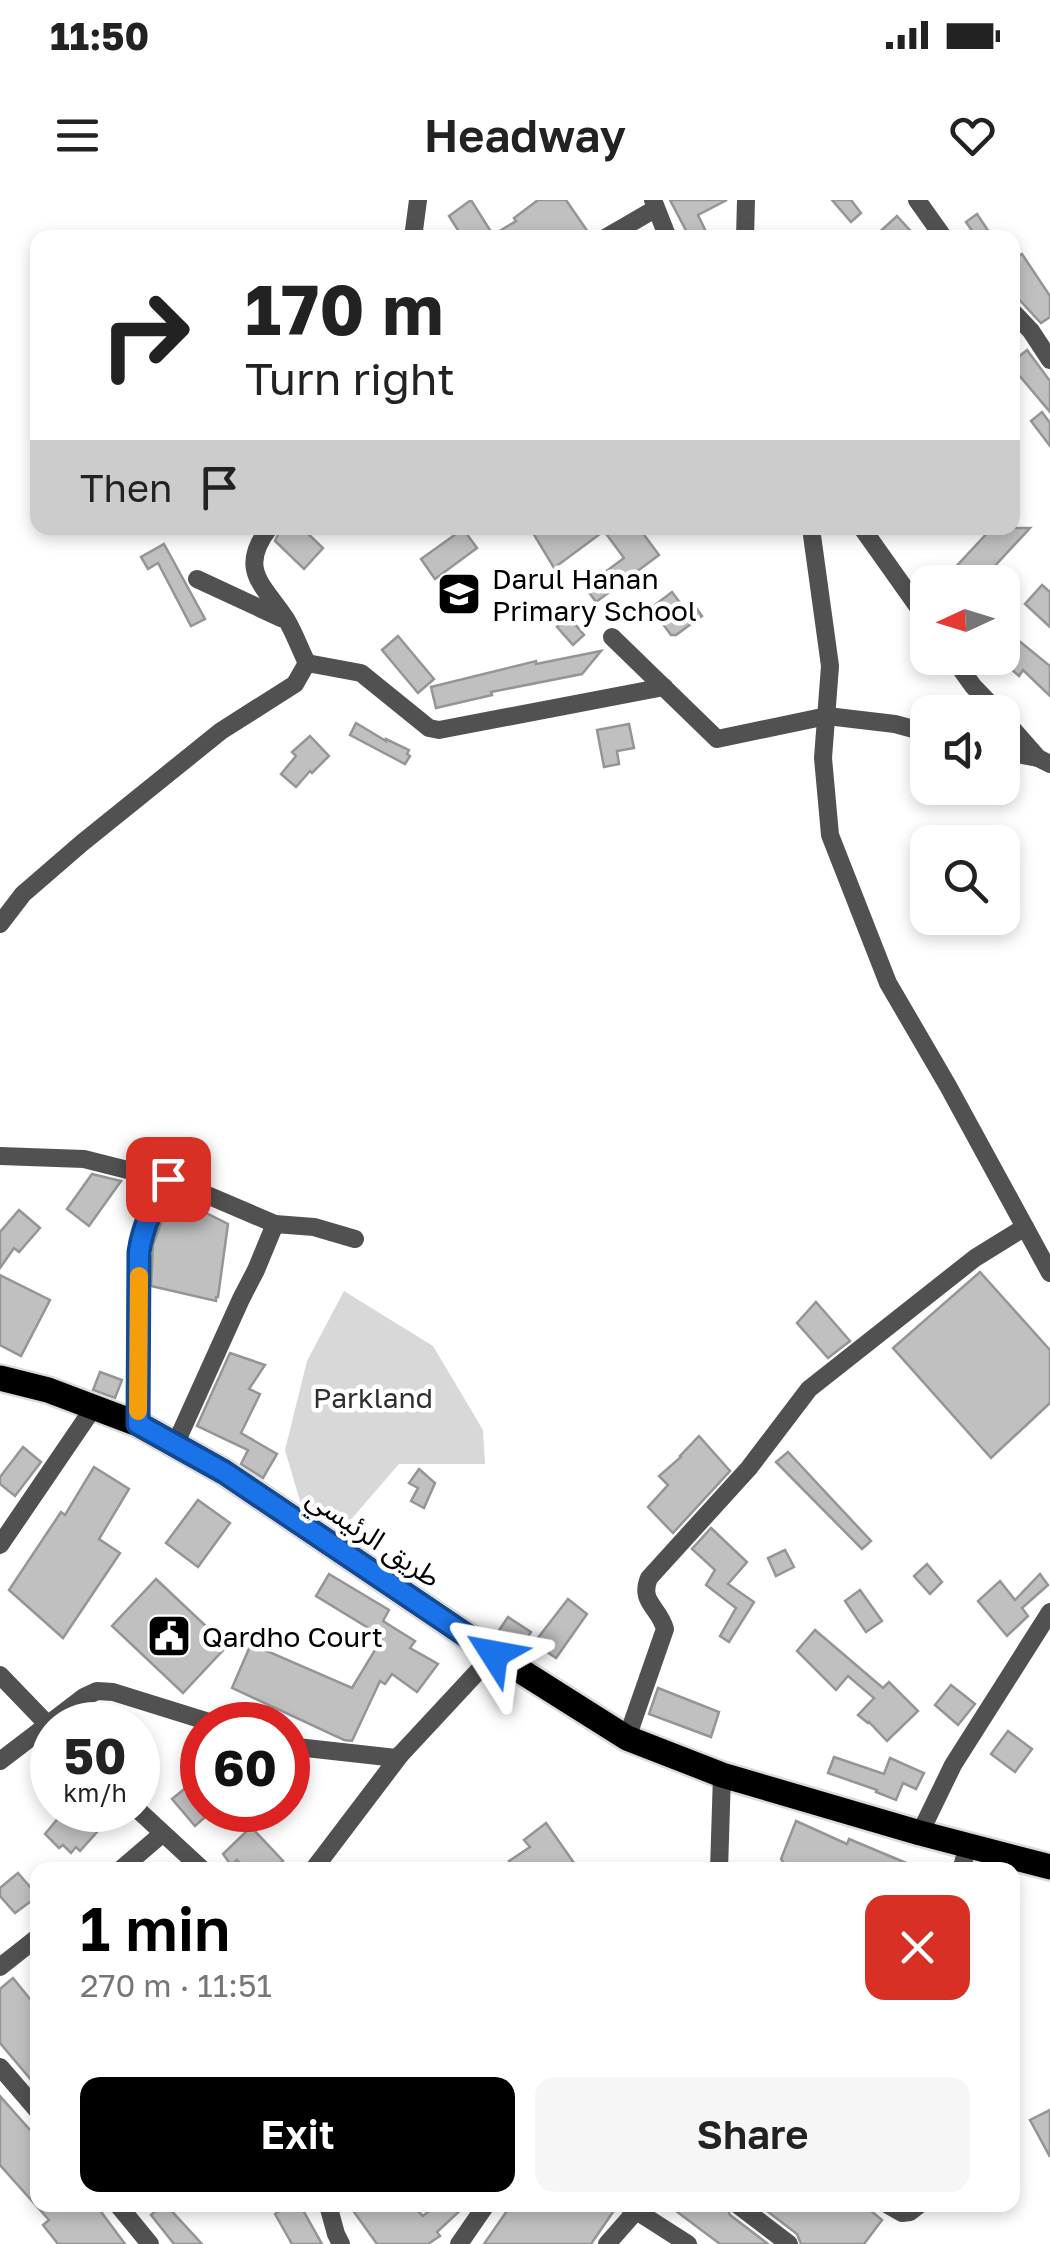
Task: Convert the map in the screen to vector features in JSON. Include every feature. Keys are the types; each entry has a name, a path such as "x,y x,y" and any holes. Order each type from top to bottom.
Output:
{"main road":[{"name":"طريق الرئيسي","path":"0,1378 48,1390 138,1424 224,1472 626,1738 722,1776 920,1833 964,1858 1002,1862"},
{"name":"طريق الرئيسي","path":"1020,1864 1050,1867"}],"street":[{"path":"414,230 418,200"},
{"path":"745,230 746,200"},
{"path":"917,200 938,230"},
{"path":"617,230 654,204 665,230"},
{"path":"1020,320 1050,360"},
{"path":"265,535 254,567 262,591 286,620 307,663"},
{"path":"812,535 829,651 823,758 830,836 888,983 1050,1273"},
{"path":"867,535 910,595"},
{"path":"197,579 286,620"},
{"path":"612,638 717,739 827,716 910,728"},
{"path":"307,663 361,674 428,728 439,730 664,687"},
{"path":"0,924 24,894 82,842 222,731 295,684 307,663"},
{"path":"965,675 981,695"},
{"path":"1020,736 1044,761"},
{"path":"0,1156 84,1158 168,1179 274,1224 314,1227 355,1239"},
{"path":"138,1424 139,1252 142,1232 168,1179"},
{"path":"175,1445 274,1224"},
{"path":"626,1738 665,1629 662,1618 645,1596 649,1578 749,1468 809,1390 975,1258 1025,1227"},
{"path":"0,1545 94,1407"},
{"path":"920,1833 953,1765 1050,1612"},
{"path":"319,1862 401,1754 494,1654"},
{"path":"0,1675 30,1706"},
{"path":"78,1702 97,1692 113,1692 145,1702"},
{"path":"0,1761 30,1740"},
{"path":"310,1748 396,1758 401,1754"},
{"path":"719,1862 722,1776"},
{"path":"129,1862 162,1834 194,1862"},
{"path":"3,1958 30,1942"},
{"path":"0,2067 30,2101"},
{"path":"124,2212 150,2244"},
{"path":"330,2212 341,2244"},
{"path":"459,2244 481,2212"},
{"path":"607,2244 629,2212"},
{"path":"638,2212 688,2244"},
{"path":"747,2212 789,2244"}],"green space":[{"name":"Parkland","path":"344,1291 433,1346 483,1430 485,1464 399,1464 342,1530 302,1508 285,1450 307,1361"}],"building":[{"path":"471,200 490,230 458,230 449,216"},
{"path":"538,200 566,200 587,230 501,230"},
{"path":"670,200 727,200 698,215 705,230 686,230"},
{"path":"832,200 851,200 861,213 851,222"},
{"path":"977,214 988,230 972,230 966,222"},
{"path":"897,216 910,230 882,230"},
{"path":"1020,255 1050,296 1050,317 1041,323 1020,301"},
{"path":"1027,350 1050,381 1050,412 1020,376 1020,356"},
{"path":"1042,412 1050,423 1050,446 1031,421"},
{"path":"1020,528 1030,528 996,565 958,565 985,535 1020,535"},
{"path":"278,535 309,535 323,548 304,569 275,541"},
{"path":"455,535 467,535 477,548 435,579 421,559"},
{"path":"534,535 599,535 554,568"},
{"path":"607,535 644,535 659,555 596,602 585,587 624,558"},
{"path":"164,544 205,619 191,626 158,563 148,569 141,557"},
{"path":"1042,585 1050,592 1050,627 1025,604"},
{"path":"672,592 686,611 694,605 702,616 676,635 671,635 651,608"},
{"path":"569,617 584,635 573,645 557,627"},
{"path":"398,636 434,679 418,693 382,650"},
{"path":"1020,642 1050,666 1050,696 1023,670 1020,674"},
{"path":"601,651 582,674 491,692 492,695 436,708 431,687 536,661"},
{"path":"356,723 409,750 405,764 350,735"},
{"path":"629,724 634,748 617,751 619,764 604,767 597,730"},
{"path":"310,736 329,756 296,787 281,774 296,756 292,752"},
{"path":"92,1174 121,1181 89,1226 67,1209"},
{"path":"166,1209 199,1214 200,1210 228,1224 216,1301 151,1286 153,1245"},
{"path":"19,1210 40,1228 19,1252 14,1248 0,1268 0,1232"},
{"path":"980,1272 1050,1350 1050,1403 991,1458 893,1348"},
{"path":"0,1275 50,1300 21,1356 0,1345"},
{"path":"816,1302 850,1341 828,1358 797,1323"},
{"path":"230,1353 265,1365 249,1389 260,1394 241,1433 277,1454 263,1478 241,1464 248,1450 197,1426"},
{"path":"100,1372 122,1380 115,1398 93,1390"},
{"path":"699,1436 730,1471 673,1533 648,1507 668,1485 659,1476"},
{"path":"23,1447 41,1462 15,1496 0,1484 0,1477"},
{"path":"788,1452 871,1541 862,1549 776,1462"},
{"path":"94,1467 129,1489 99,1539 120,1553 63,1638 9,1590 61,1512 65,1515"},
{"path":"419,1469 435,1483 424,1508 411,1501 418,1488 409,1483"},
{"path":"198,1500 230,1523 198,1567 166,1543"},
{"path":"711,1528 747,1562 728,1584 754,1602 729,1642 720,1636 736,1608 706,1585 715,1570 692,1549"},
{"path":"785,1550 794,1567 776,1576 768,1558"},
{"path":"927,1564 942,1582 930,1594 914,1576"},
{"path":"329,1574 389,1610 383,1621 415,1641 410,1648 438,1664 417,1692 392,1674 385,1684 380,1681 352,1741 310,1724 310,1702 262,1702 232,1688 251,1644 352,1688 383,1637 316,1596"},
{"path":"1040,1574 1048,1585 1022,1608 1028,1616 1007,1636 978,1601 1000,1581 1015,1600"},
{"name":"Qardho Court","path":"156,1579 227,1646 183,1693 112,1626"},
{"path":"860,1590 882,1621 866,1632 845,1601"},
{"path":"568,1599 587,1614 556,1658 534,1643"},
{"path":"508,1617 531,1632 519,1650 496,1635"},
{"path":"815,1630 883,1688 889,1682 918,1711 887,1741 858,1715 874,1698 848,1676 836,1690 797,1651"},
{"path":"951,1685 975,1704 958,1725 935,1705"},
{"path":"658,1688 719,1712 711,1737 649,1714"},
{"path":"1008,1731 1032,1749 1015,1772 991,1754"},
{"path":"834,1757 884,1774 890,1758 924,1773 916,1789 903,1783 896,1800 828,1773"},
{"path":"180,1793 180,1808 172,1799"},
{"path":"796,1821 847,1844 849,1839 904,1862 783,1862"},
{"path":"546,1823 573,1862 510,1862 530,1847 524,1840"},
{"path":"97,1832 80,1851 76,1847 71,1853 63,1845 59,1848 45,1834"},
{"path":"246,1832 256,1832 283,1861 237,1860 229,1862 223,1854"},
{"path":"18,1873 30,1887 30,1902 15,1913 0,1896 0,1888"},
{"path":"13,1978 30,1999 30,2079 0,2043 0,1989"},
{"path":"0,2096 30,2130 30,2199 0,2165"},
{"path":"1050,2110 1050,2157 1030,2120"},
{"path":"42,2212 101,2212 125,2244 58,2244 43,2225 49,2220"},
{"path":"172,2212 202,2244 174,2244 151,2215"},
{"path":"304,2212 322,2244 292,2244 275,2214"},
{"path":"354,2212 419,2212 423,2216 428,2212 458,2212 437,2232 440,2236 428,2244 377,2244"},
{"path":"506,2212 613,2212 591,2244 484,2244"},
{"path":"677,2212 729,2212 768,2244 720,2244"},
{"path":"768,2212 872,2212 882,2220 864,2244 801,2244 797,2234"}],"slow traffic":[{"path":"138,1411 139,1276"}],"place":[{"name":"Darul Hanan Primary School","path":"459,594"},
{"name":"Qardho Court","path":"169,1636"}],"route":[{"path":"168,1179 142,1232 139,1252 138,1424 224,1472 494,1654"}]}
